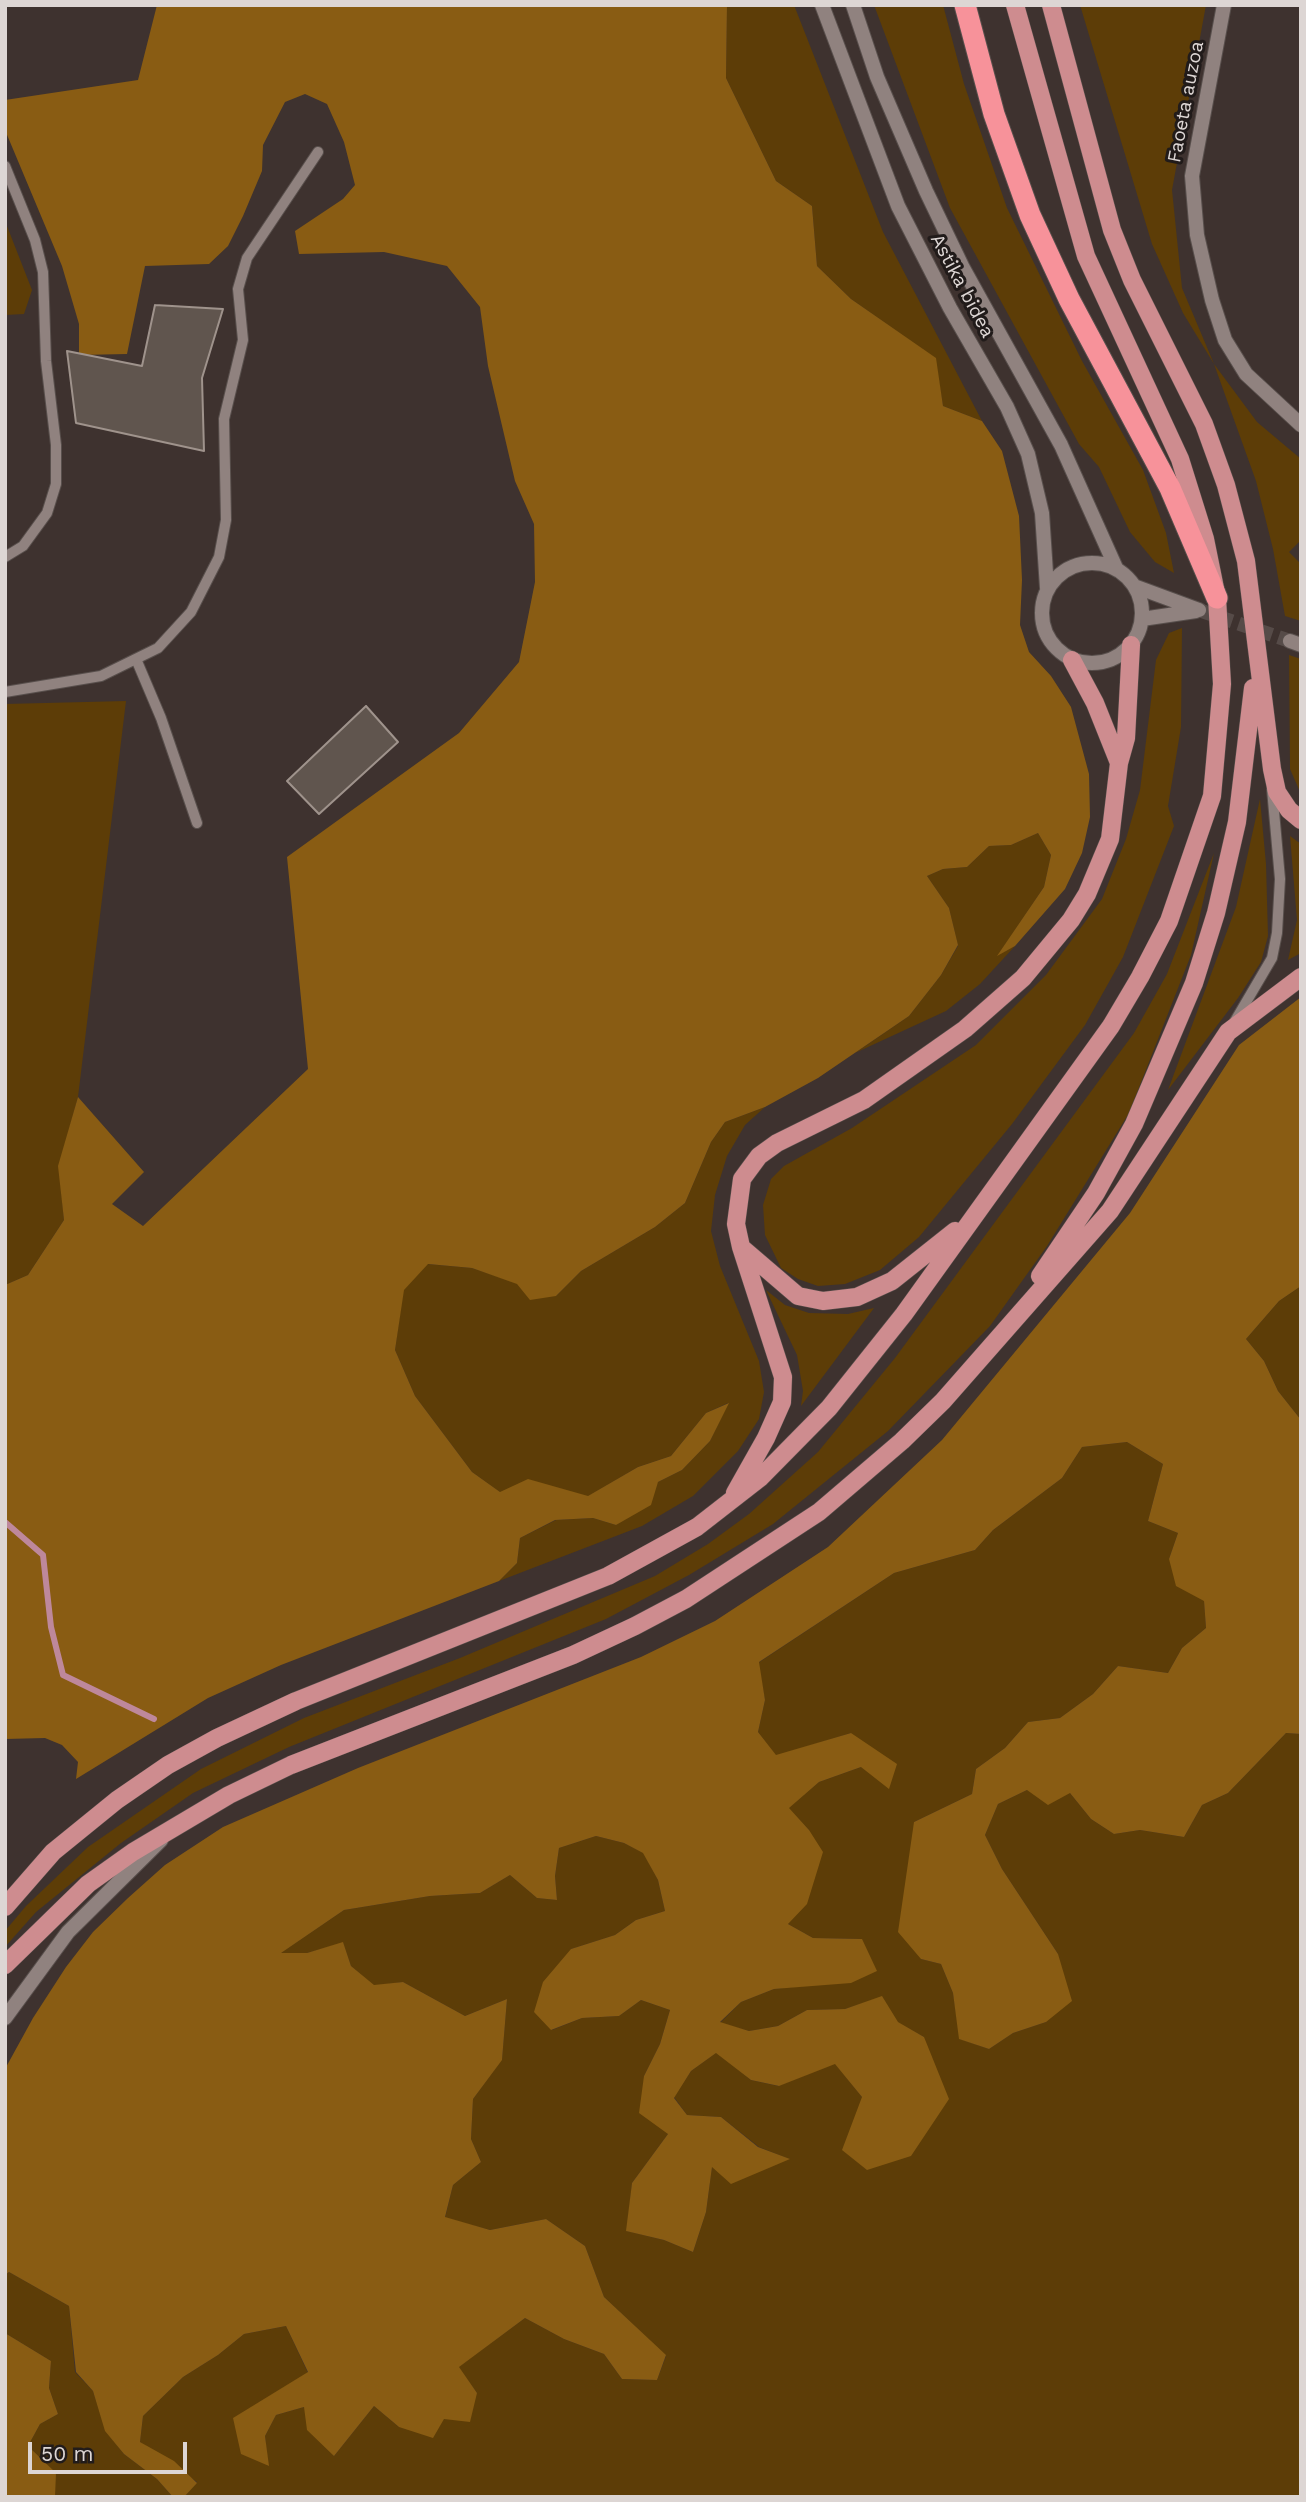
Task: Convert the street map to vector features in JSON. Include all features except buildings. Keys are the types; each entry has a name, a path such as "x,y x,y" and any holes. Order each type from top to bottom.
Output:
{"highway":[{"path":"965,5 994,114 1030,215 1069,299 1170,488 1217,598"}],"main road":[{"path":"5,1907 53,1852 117,1800 168,1765 217,1738 296,1701 608,1577 687,1533 760,1478 830,1408 904,1314 1111,1026 1170,921 1212,796 1222,684 1217,598 1205,539 1180,459 1086,256 1015,5"},
{"path":"1051,5 1112,230 1132,280 1204,424 1226,485 1246,561 1272,769 1278,792 1289,810 1301,820"},
{"path":"730,1502 766,1438 782,1402 783,1377 736,1224 742,1179 758,1157 777,1143 864,1100 965,1029 1023,978 1071,920 1100,866 1110,839 1119,763 1126,737 1131,645"},
{"path":"999,1337 1096,1193 1165,1057 1194,983 1216,913 1237,822 1256,656"},
{"path":"1072,660 1094,703 1119,763"},
{"path":"5,1965 88,1884 173,1827 229,1795 291,1765 572,1655 686,1599 819,1511 902,1441 999,1337 1110,1211 1228,1032 1301,977"},
{"path":"741,1247 798,1296 823,1301 857,1297 892,1281 971,1218"}],"street":[{"name":"Astika bidea","path":"822,5 898,206 950,308 1007,407 1028,454 1042,513 1047,588"},
{"name":"Astika bidea","path":"853,5 877,77 926,191 963,268 1061,445 1118,570"},
{"name":"Faoeta auzoa","path":"1224,5 1192,176 1197,235 1225,340 1246,374 1301,425"},
{"path":"1090,563 1118,570 1134,586 1141,602 1142,618 1131,645 1105,662 1089,664 1072,660 1049,641 1043,627 1041,612 1047,588 1062,572 1075,566 1090,563"},
{"path":"1134,586 1199,610 1142,618"},
{"path":"5,2018 68,1932 173,1827"},
{"path":"5,1892 53,1852"}],"lane":[{"path":"5,692 101,676 158,648 191,612 219,557 226,520 224,419 243,340 238,289 247,258 318,152"},
{"path":"5,166 35,240 43,272 46,361 56,445 56,484 47,513 23,546 5,557"},
{"path":"136,659 161,718 197,823"},
{"path":"1228,1032 1272,958 1277,933 1280,879 1272,769"}],"shaded area":[{"path":"157,5 727,5 726,78 776,181 812,206 817,266 851,299 936,358 943,406 982,421 1002,451 1019,516 1022,580 1020,625 1029,652 1051,676 1071,707 1089,774 1090,817 1082,853 1065,889 1015,946 997,956 1044,887 1051,855 1038,833 1011,845 989,846 967,867 943,869 927,876 949,908 958,945 941,975 909,1016 818,1078 765,1107 725,1122 711,1142 685,1203 655,1227 581,1271 556,1296 530,1300 517,1284 472,1268 428,1264 404,1290 395,1350 415,1396 472,1472 500,1492 528,1479 588,1496 638,1467 671,1456 706,1413 729,1403 710,1441 682,1470 658,1482 651,1505 616,1525 593,1518 555,1520 520,1538 517,1563 499,1581 281,1665 208,1698 76,1779 78,1762 62,1745 45,1738 5,1739 5,1285 28,1275 64,1220 58,1166 78,1097 144,1172 112,1204 143,1226 308,1069 287,857 459,733 519,662 535,582 534,524 515,481 488,366 480,307 447,266 384,252 299,254 295,231 343,199 355,185 344,142 327,104 305,94 285,102 263,145 262,171 243,216 228,246 209,264 145,266 127,354 79,355 79,324 62,266 5,130 5,100 138,80"},
{"path":"727,5 794,5 883,232 982,421 943,406 935,358 851,299 817,266 812,206 776,181 726,78"},
{"path":"874,5 943,5 964,84 1007,208 1082,361 1143,470 1166,533 1174,573 1155,562 1130,532 1099,467 1079,444 950,208"},
{"path":"1080,5 1206,5 1172,190 1182,288 1214,364 1183,313 1152,244"},
{"path":"5,221 32,290 24,314 5,315"},
{"path":"1214,364 1257,422 1301,459 1301,540 1289,552 1301,564 1301,621 1285,616 1273,549 1256,481"},
{"path":"1182,628 1181,727 1168,806 1174,826 1123,957 1085,1025 1012,1124 919,1237 880,1270 845,1284 818,1286 798,1279 781,1268 765,1235 763,1205 771,1179 784,1166 852,1128 976,1045 1046,975 1102,899 1126,839 1140,790 1156,660 1169,633"},
{"path":"1289,655 1301,659 1301,794 1290,769"},
{"path":"126,701 78,1097 59,1166 64,1220 28,1275 5,1285 5,704"},
{"path":"1260,799 1266,864 1268,936 1261,962 1238,998 1168,1090 1236,907"},
{"path":"1038,833 1051,855 1044,887 999,954 1015,946 980,984 946,1011 855,1053 909,1016 941,975 958,946 949,908 927,876 943,869 967,867 989,846 1011,845"},
{"path":"1290,836 1301,844 1301,953 1288,960 1297,920"},
{"path":"1214,853 1191,955 1129,1113 1047,1246 990,1326 888,1431 773,1524 689,1575 606,1619 289,1747 193,1793 121,1843 36,1912 5,1947 5,1931 26,1906 88,1847 201,1769 304,1718 460,1658 655,1576 708,1544 749,1514 818,1452 895,1358 1134,1033 1167,974"},
{"path":"1301,997 1301,1286 1279,1301 1246,1339 1264,1361 1278,1391 1301,1420 1301,1734 1286,1733 1228,1793 1202,1805 1184,1837 1140,1830 1114,1834 1091,1819 1070,1793 1048,1805 1027,1790 998,1804 985,1835 1002,1869 1058,1954 1072,2001 1046,2022 1013,2033 989,2049 959,2039 953,1993 941,1964 921,1959 898,1932 914,1822 972,1794 976,1769 1005,1748 1028,1722 1060,1718 1093,1694 1118,1666 1168,1673 1182,1648 1206,1628 1204,1601 1176,1586 1169,1559 1178,1533 1148,1521 1163,1464 1127,1442 1082,1447 1062,1478 993,1530 975,1550 894,1573 759,1662 765,1700 758,1732 776,1755 851,1733 897,1764 889,1789 861,1767 819,1782 789,1808 809,1830 823,1852 807,1904 788,1924 813,1938 862,1939 877,1971 851,1983 774,1989 741,2002 720,2022 749,2031 778,2026 807,2010 845,2009 882,1996 898,2022 924,2037 949,2099 911,2156 867,2170 842,2150 862,2097 835,2064 779,2086 751,2080 716,2053 691,2071 674,2098 687,2115 721,2117 758,2147 790,2159 731,2184 712,2167 706,2212 693,2252 664,2240 626,2231 632,2183 668,2134 639,2113 644,2076 660,2044 670,2010 641,2000 619,2016 582,2018 551,2030 534,2012 543,1982 571,1949 615,1935 636,1920 665,1911 658,1880 643,1853 624,1843 596,1836 559,1848 555,1876 557,1900 537,1898 510,1875 480,1893 430,1896 344,1910 281,1953 307,1953 343,1942 351,1966 374,1985 403,1982 465,2016 507,1999 502,2060 473,2099 471,2139 481,2162 453,2185 445,2217 490,2230 546,2219 585,2246 604,2297 666,2355 657,2380 622,2379 604,2354 564,2339 525,2318 459,2367 477,2393 470,2422 444,2419 433,2438 399,2427 374,2406 334,2456 307,2430 304,2407 276,2415 265,2436 269,2466 241,2454 233,2418 308,2372 286,2326 244,2334 218,2355 183,2377 143,2416 140,2442 174,2461 197,2483 184,2497 173,2497 157,2479 124,2454 105,2431 93,2391 76,2372 69,2306 9,2272 5,2275 5,2069 33,2018 66,1967 93,1932 165,1865 223,1827 358,1768 641,1657 715,1621 828,1547 942,1440 1130,1213 1239,1045"},
{"path":"765,1107 745,1125 727,1156 715,1195 711,1231 720,1266 759,1361 764,1392 759,1419 738,1451 693,1496 642,1526 499,1581 517,1563 520,1538 556,1520 593,1518 616,1525 658,1482 682,1470 710,1441 728,1403 706,1413 671,1456 638,1467 587,1497 528,1480 501,1493 472,1472 415,1396 395,1350 403,1290 427,1264 472,1268 556,1296 581,1271 655,1227 685,1203 711,1142 725,1122"},
{"path":"1301,1286 1301,1420 1278,1391 1264,1361 1246,1339 1279,1301"},
{"path":"766,1290 785,1305 809,1313 848,1314 874,1308 801,1406 803,1391 797,1355"},
{"path":"1127,1442 1163,1464 1148,1521 1178,1533 1169,1559 1204,1600 1206,1628 1182,1648 1168,1673 1118,1666 1093,1694 1060,1718 1028,1722 1005,1748 976,1769 972,1794 914,1822 921,1959 941,1964 953,1993 960,2039 989,2049 1013,2033 1046,2022 1058,1954 1002,1869 985,1835 998,1804 1027,1790 1070,1793 1091,1819 1114,1834 1140,1830 1184,1837 1202,1805 1228,1793 1286,1733 1301,1734 1301,2497 184,2497 197,2482 140,2442 143,2416 183,2377 218,2355 244,2334 286,2326 308,2373 234,2418 268,2466 265,2436 276,2415 304,2407 334,2456 374,2406 399,2427 444,2419 477,2393 458,2367 525,2318 564,2339 604,2354 622,2379 657,2380 666,2356 604,2297 585,2246 546,2219 490,2230 445,2218 453,2185 481,2162 471,2139 473,2099 502,2059 507,1999 465,2016 403,1982 374,1986 351,1966 343,1943 307,1953 279,1954 344,1910 430,1896 480,1893 510,1875 537,1898 557,1900 555,1876 559,1848 596,1836 624,1843 644,1853 658,1880 665,1911 636,1920 615,1935 571,1949 552,2030 582,2018 619,2016 641,2000 670,2010 660,2044 644,2076 668,2134 632,2183 627,2231 664,2240 693,2252 706,2212 712,2166 789,2159 759,2147 721,2117 687,2115 674,2097 691,2071 717,2052 751,2080 778,2086 835,2063 862,2097 924,2037 897,2022 882,1997 845,2009 807,2010 778,2026 749,2031 720,2023 741,2002 774,1989 812,1985 862,1939 813,1938 788,1924 809,1830 788,1808 819,1782 861,1767 851,1733 776,1756 758,1732 765,1700 758,1663 894,1573 975,1550 993,1530 1062,1478 1082,1447"},
{"path":"9,2272 69,2306 75,2372 93,2391 106,2431 124,2454 157,2479 173,2497 55,2497 55,2473 28,2446 40,2424 58,2414 49,2388 51,2361 5,2333 5,2275"},
{"path":"5,2333 51,2361 49,2388 58,2414 40,2424 28,2446 56,2473 55,2497 5,2497"}],"waterway":[{"path":"5,1522 43,1555 51,1627 63,1675 154,1719"}],"tunnel":[{"path":"1199,610 1290,641"}]}
